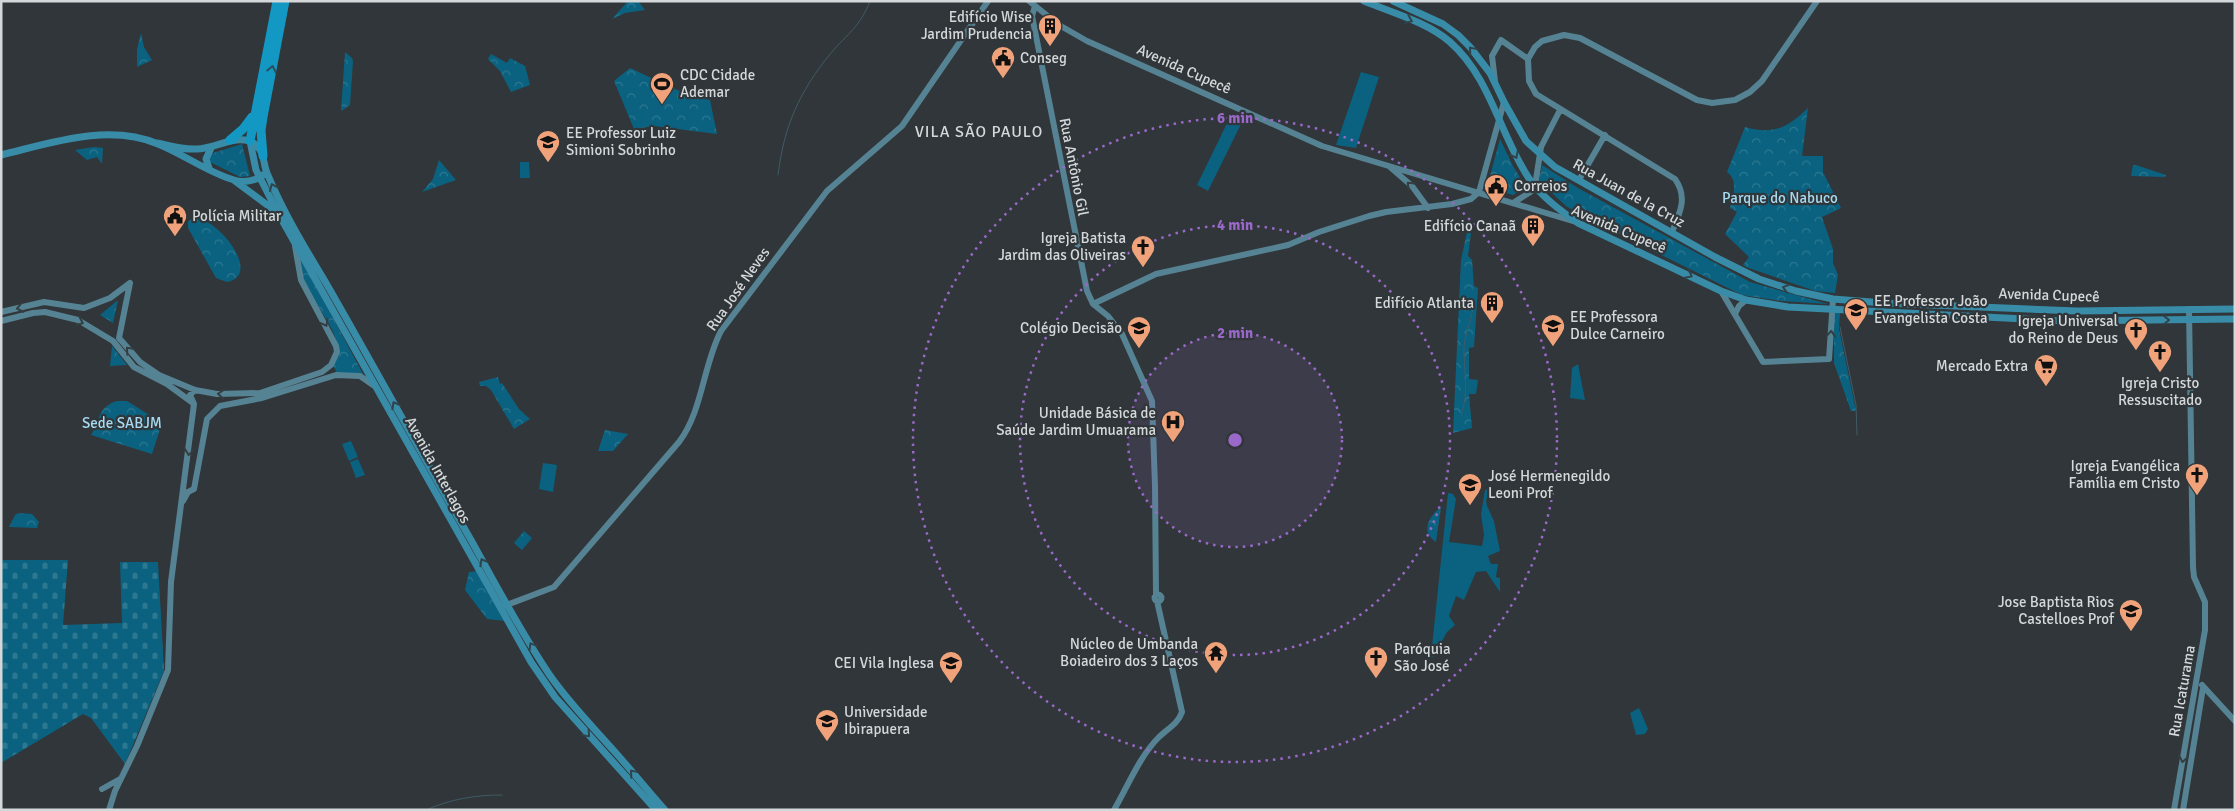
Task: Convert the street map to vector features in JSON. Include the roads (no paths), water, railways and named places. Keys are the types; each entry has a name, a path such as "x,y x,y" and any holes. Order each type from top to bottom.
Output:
{"highway":[{"name":"Avenida Interlagos","path":"250,141 253,115 277,1"},
{"path":"264,156 261,130 285,1"},
{"path":"230,140 247,125 253,115"}],"main road":[{"path":"1364,1 1427,27 1451,43 1475,71 1514,153 1535,186 1558,208 1578,222"},
{"name":"Rua Juan de la Cruz","path":"1392,1 1443,24 1490,66 1504,102 1526,141 1555,167 1715,257 1759,279 1796,291 1863,301"},
{"path":"1,155 90,135 138,137 186,149 211,148 230,140 250,141 258,147 264,156"},
{"name":"Avenida Interlagos","path":"250,141 253,161 260,178 363,375 373,385 503,606 560,690 665,810"},
{"path":"157,143 234,180 278,213"},
{"path":"209,168 206,159 211,148"},
{"name":"Avenida Interlagos","path":"264,156 266,170 279,201 374,367 503,606 526,654 555,697 656,810"},
{"path":"234,180 247,181 260,178 266,170"},
{"name":"Avenida Cupecê","path":"1578,222 1721,291 1746,300 1769,305 2065,321 2235,319"},
{"name":"Avenida Cupecê","path":"1863,301 2071,311 2235,309"},
{"path":"363,375 374,367"}],"street":[{"name":"Rua José Neves","path":"503,606 554,587 679,442 690,422 711,355 721,331 827,191 902,126 988,1"},
{"name":"Avenida Cupecê","path":"1029,1 1059,25 1100,47 1322,146 1517,202 1578,222"},
{"path":"1672,232 1683,206 1682,190 1675,179 1543,99 1532,88 1527,74 1528,59 1535,47 1545,39 1554,36 1573,36 1619,58 1684,95 1705,102 1725,102 1746,94 1762,81 1817,1"},
{"name":"Rua Antônio Gil","path":"1035,6 1032,16 1087,291 1093,304 1108,316 1122,334 1152,401 1158,598 1182,712 1177,722 1159,737 1145,754 1114,810"},
{"path":"1490,66 1492,56 1501,40 1528,59"},
{"path":"1093,304 1156,274 1288,245 1319,232 1386,212 1428,208 1471,199 1480,192 1504,102"},
{"path":"1517,202 1532,191 1535,186 1541,147 1560,110"},
{"path":"1579,180 1605,135"},
{"path":"1389,166 1412,186 1428,208"},
{"path":"1,312 44,302 84,308 110,298 130,283 119,338 137,364 170,381 195,390 228,395 261,395 322,372 331,365 337,352 334,340 301,280 294,242"},
{"path":"1721,291 1762,362 1829,359 1833,298"},
{"path":"1735,314 1739,306 1746,300"},
{"path":"2189,309 2189,319"},
{"path":"1,321 38,312 78,320 112,341 137,364 194,404"},
{"name":"Rua Icaturama","path":"2174,810 2205,630 2206,610 2205,602 2194,578 2189,319"},
{"path":"331,365 336,375"},
{"path":"182,504 188,492 194,488 207,419 214,411 261,395 336,375 363,375"},
{"path":"109,810 115,791 141,738 168,670 171,582 194,404 190,395 195,390"},
{"path":"185,480 194,488"},
{"path":"2196,677 2203,688 2235,721"},
{"name":"Rua Icaturama","path":"2183,810 2203,688"},
{"path":"102,789 121,778"}],"waterway":[{"path":"778,175 784,141 802,96 820,67 858,24 870,1"},
{"path":"1461,416 1465,399 1464,344 1472,313"},
{"path":"1840,327 1856,405 1857,435"},
{"path":"426,810 463,798 502,795"}],"place":[{"name":"Edifício Wise Jardim Prudencia","path":"1050,47"},
{"name":"Conseg","path":"1003,79"},
{"name":"CDC Cidade Ademar","path":"662,105"},
{"name":"EE Professor Luiz Simioni Sobrinho","path":"548,163"},
{"name":"Correios","path":"1496,207"},
{"name":"Polícia Militar","path":"175,237"},
{"name":"Edifício Canaã","path":"1533,247"},
{"name":"Igreja Batista Jardim das Oliveiras","path":"1143,268"},
{"name":"Edifício Atlanta","path":"1492,324"},
{"name":"EE Professor João Evangelista Costa","path":"1856,331"},
{"name":"EE Professora Dulce Carneiro","path":"1553,347"},
{"name":"Colégio Decisão","path":"1139,349"},
{"name":"Igreja Universal do Reino de Deus","path":"2136,351"},
{"name":"Igreja Cristo Ressuscitado","path":"2160,373"},
{"name":"Mercado Extra","path":"2046,387"},
{"name":"Unidade Básica de Saúde Jardim Umuarama","path":"1173,443"},
{"name":"Igreja Evangélica Família em Cristo","path":"2197,496"},
{"name":"José Hermenegildo Leoni Prof","path":"1470,506"},
{"name":"Jose Baptista Rios Castelloes Prof","path":"2131,632"},
{"name":"Núcleo de Umbanda Boiadeiro dos 3 Laços","path":"1216,674"},
{"name":"Paróquia São José","path":"1376,679"},
{"name":"CEI Vila Inglesa","path":"951,684"},
{"name":"Universidade Ibirapuera","path":"827,742"}],"district":[{"name":"VILA SÃO PAULO","path":"979,131"}],"park label":[{"name":"Parque do Nabuco","path":"1780,198"},
{"name":"Sede SABJM","path":"122,423"}]}
